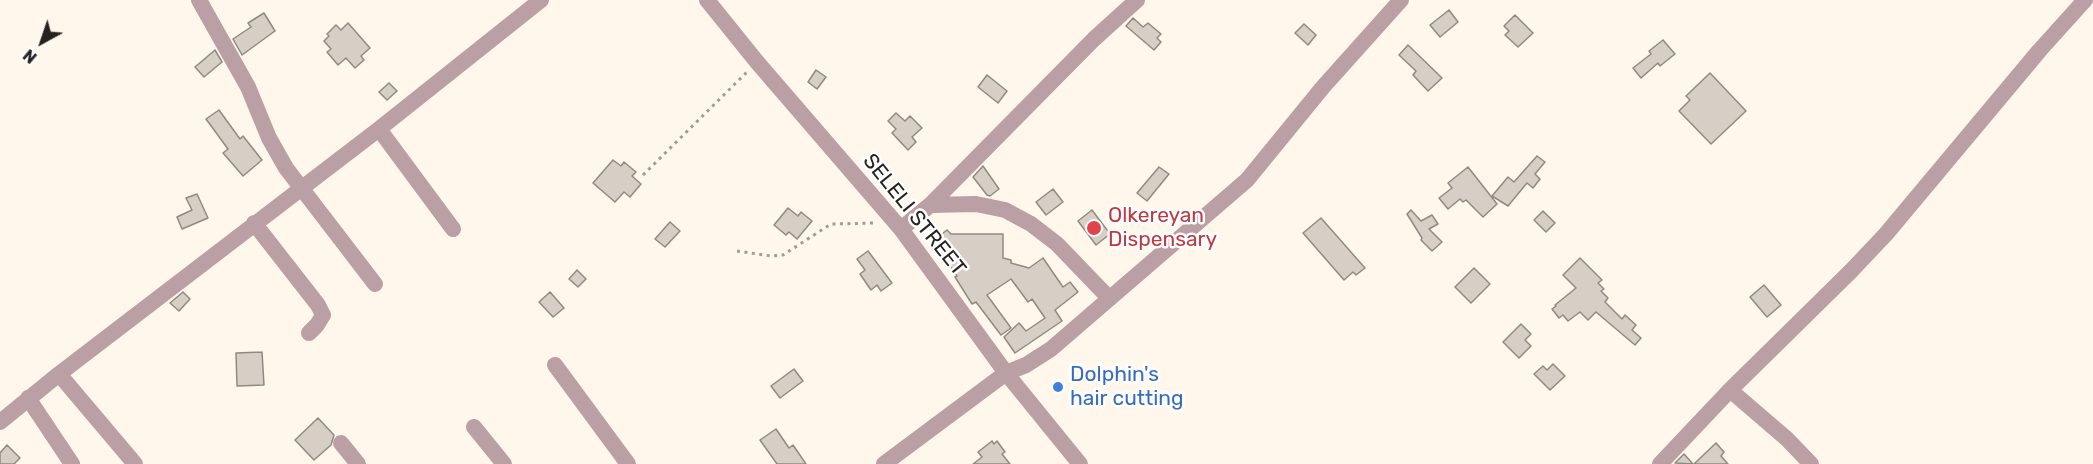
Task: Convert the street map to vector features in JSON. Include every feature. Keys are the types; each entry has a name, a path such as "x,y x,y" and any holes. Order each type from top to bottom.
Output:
{"street":[{"path":"199,0 248,87 269,138 286,168 375,284"},
{"path":"0,421 58,374 379,129 541,0"},
{"name":"SELELI STREET","path":"707,0 757,62 898,226 1006,373 1080,464"},
{"path":"898,226 930,205 1094,39 1137,0"},
{"path":"884,464 1006,373 1038,359 1247,180 1323,87 1401,0"},
{"path":"1660,464 1730,390 1886,234 2039,51 2085,0"},
{"path":"379,129 453,230"},
{"path":"930,205 976,204 1005,210 1031,224 1058,244 1109,298"},
{"path":"254,223 318,305 323,315 309,333"},
{"path":"555,365 628,464"},
{"path":"58,374 135,464"},
{"path":"1730,390 1811,464"},
{"path":"28,398 72,464"},
{"path":"474,427 504,464"},
{"path":"341,443 358,464"}],"path":[{"path":"643,175 757,62"},
{"path":"737,251 771,256 783,255 831,224 898,226"}],"building":[{"path":"1449,10 1458,22 1440,37 1430,25"},
{"path":"264,13 275,31 242,55 233,39 251,27 248,23"},
{"path":"1515,15 1533,33 1518,47 1505,35 1509,31 1504,26"},
{"path":"1133,18 1143,27 1148,23 1161,34 1157,38 1161,42 1154,50 1126,26"},
{"path":"348,23 370,48 361,56 364,60 355,68 346,58 338,65 327,52 331,49 324,41 336,25 341,30"},
{"path":"1304,24 1316,35 1308,45 1295,33"},
{"path":"1663,40 1675,54 1660,66 1658,63 1641,78 1633,68 1651,54 1649,51"},
{"path":"1408,45 1442,78 1428,91 1413,75 1416,71 1399,55"},
{"path":"215,50 222,62 204,77 195,67"},
{"path":"816,70 826,77 817,89 808,82"},
{"path":"1710,73 1746,111 1711,144 1679,111 1690,100 1686,96"},
{"path":"987,75 1007,91 998,103 978,87"},
{"path":"389,83 397,91 387,100 379,92"},
{"path":"219,110 240,139 243,136 262,160 243,176 223,153 228,149 206,119"},
{"path":"896,113 905,121 910,116 922,128 912,137 916,142 908,150 892,133 896,129 888,121"},
{"path":"1537,156 1545,162 1535,174 1540,179 1533,188 1527,183 1508,206 1492,196 1508,177 1514,182"},
{"path":"613,160 621,166 624,162 636,172 632,176 641,184 630,197 624,192 615,202 593,183"},
{"path":"983,166 999,189 990,196 973,177"},
{"path":"1159,167 1169,174 1147,201 1137,193"},
{"path":"1468,167 1497,204 1483,217 1466,200 1463,202 1460,199 1448,209 1439,198 1452,188 1448,183"},
{"path":"1053,189 1063,202 1046,215 1036,202"},
{"path":"197,194 208,218 182,229 177,217 192,210 186,198"},
{"path":"788,208 798,216 801,212 812,221 797,239 789,232 786,235 774,225"},
{"name":"Olkereyan Dispensary","path":"1092,210 1110,234 1096,245 1078,221"},
{"path":"1411,210 1421,221 1432,215 1438,224 1429,229 1442,242 1432,251 1421,240 1422,238 1407,214"},
{"path":"1543,211 1555,223 1546,232 1534,220"},
{"path":"1321,218 1365,268 1356,275 1353,272 1344,280 1303,233"},
{"path":"670,222 680,231 665,247 655,239"},
{"path":"947,230 951,234 1003,234 1003,258 1011,260 1011,263 1029,268 1043,258 1063,287 1070,282 1078,292 1055,310 1062,321 1015,353 1004,337 1019,323 1026,331 1045,318 1032,299 1028,302 1011,279 987,295 1011,328 1001,335 976,302 972,304 955,277 957,276 949,261 933,241"},
{"path":"868,251 892,283 881,291 877,285 871,290 860,274 865,270 857,259"},
{"path":"1580,258 1602,280 1598,283 1604,289 1601,291 1608,298 1605,302 1622,319 1625,315 1636,325 1632,330 1641,338 1635,345 1596,312 1588,320 1580,312 1568,321 1563,315 1559,318 1552,309 1576,288 1563,275"},
{"path":"1474,268 1490,284 1471,303 1455,287"},
{"path":"577,270 586,279 578,287 569,279"},
{"path":"1764,285 1781,305 1767,317 1750,297"},
{"path":"183,292 190,299 179,311 170,303"},
{"path":"550,292 564,308 553,317 539,302"},
{"path":"1521,324 1531,334 1525,340 1531,346 1519,358 1503,342"},
{"path":"262,352 264,385 237,386 236,353"},
{"path":"1553,364 1565,376 1550,390 1534,374 1543,366 1547,370"},
{"path":"794,369 803,381 780,398 771,386"},
{"path":"318,418 334,435 331,445 314,460 295,440"},
{"path":"776,429 789,448 793,445 806,464 777,464 760,440"},
{"path":"992,441 994,444 997,441 1005,452 1002,454 1010,464 973,464 982,457 978,452"},
{"path":"1716,443 1724,452 1721,456 1728,464 1694,464"},
{"path":"7,445 20,458 14,464 0,464 0,453"},
{"path":"1684,454 1693,464 1675,463"}],"place":[{"name":"Olkereyan Dispensary","path":"1094,228"},
{"name":"Dolphin's hair cutting","path":"1058,387"}]}
